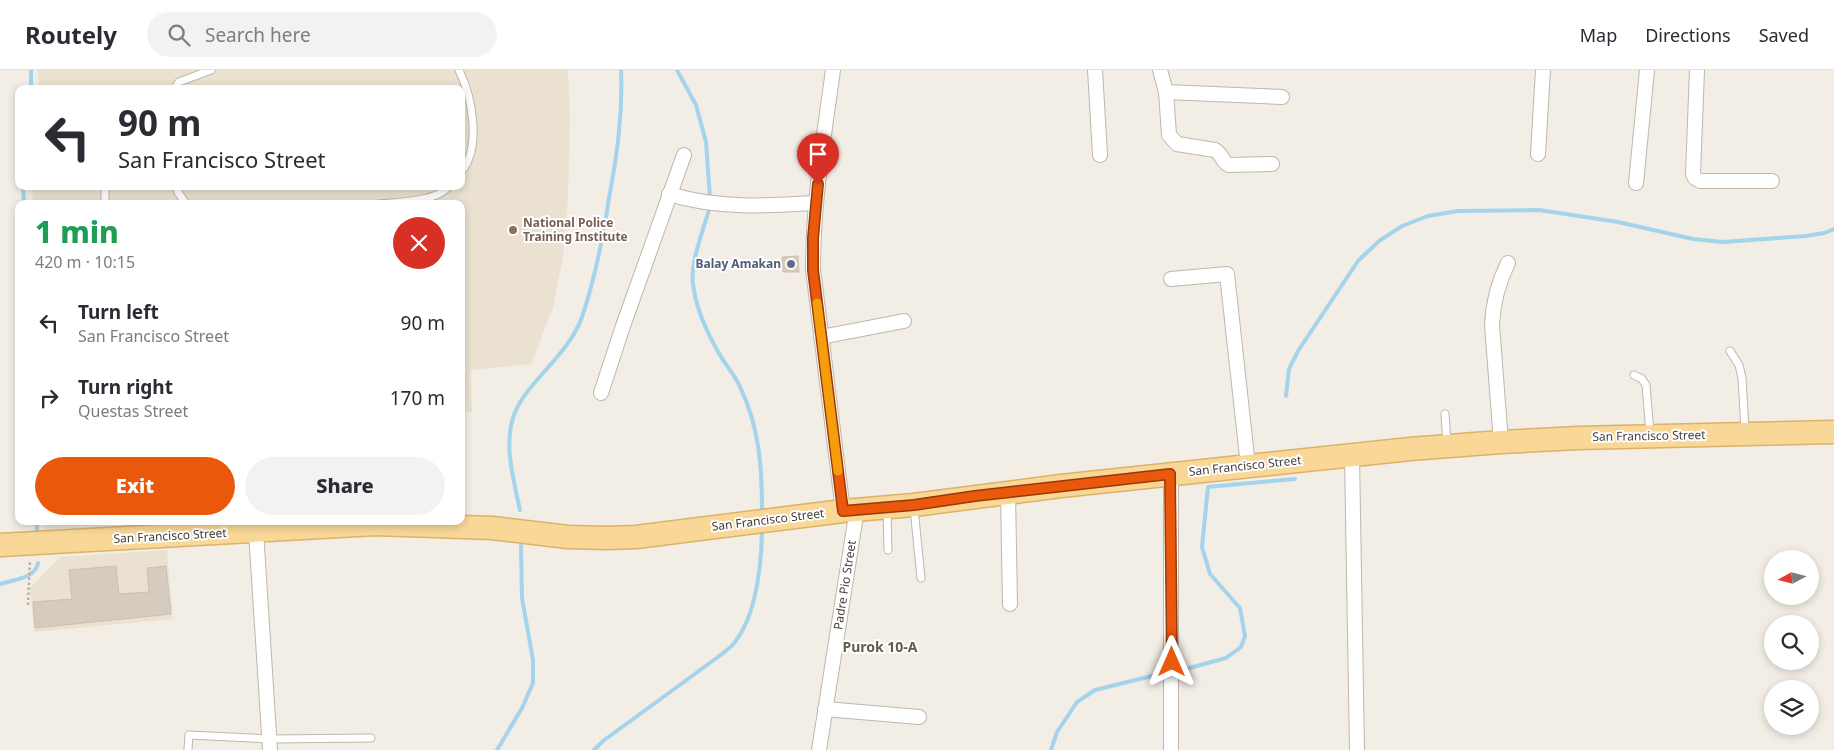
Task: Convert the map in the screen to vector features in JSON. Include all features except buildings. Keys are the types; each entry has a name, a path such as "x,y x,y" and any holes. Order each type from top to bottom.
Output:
{"main road":[{"name":"San Francisco Street","path":"431,525 492,528 568,537 607,538 680,532 850,510 914,505 1170,474 1448,446 1650,435 1834,432"},
{"name":"San Francisco Street","path":"0,545 261,528 345,525"}],"street":[{"name":"Padre Pio Street","path":"819,750 850,510 821,337 813,270 816,203 833,70"},
{"path":"1095,70 1100,155"},
{"path":"1160,70 1166,92 1169,135 1177,144 1215,150 1220,153 1225,163 1229,165 1272,164"},
{"path":"1538,154 1543,70"},
{"path":"1636,184 1647,70"},
{"path":"1697,70 1693,154 1693,174 1695,178 1700,180 1772,181"},
{"path":"1166,92 1282,97"},
{"path":"601,394 623,326 684,155"},
{"path":"669,194 688,200 748,207 816,203"},
{"path":"1502,442 1492,325 1498,284 1508,263"},
{"path":"1171,279 1227,274 1248,466"},
{"path":"821,337 904,320"},
{"path":"1352,455 1357,750"},
{"path":"1170,474 1171,750"},
{"path":"1008,493 1010,604"},
{"path":"261,528 270,745"},
{"path":"825,708 919,717"}],"lane":[{"path":"177,85 179,82 212,70"},
{"path":"459,70 470,102 472,144 465,168"},
{"path":"415,200 447,190"},
{"path":"1730,351 1739,365 1742,378 1745,434"},
{"path":"1634,375 1642,378 1646,385 1650,435"},
{"path":"1445,414 1448,446"},
{"path":"914,505 921,578"},
{"path":"887,507 888,550"},
{"path":"188,750 189,735 270,745 371,738"}],"path":[{"path":"28,605 30,568"}],"shaded area":[{"name":"National Police Training Institute","path":"38,70 568,70 570,118 568,199 563,256 553,308 531,364 470,370 472,412 465,413 465,200 33,200 32,190 465,190 465,85 39,85"},
{"path":"44,525 189,525 44,533"},
{"path":"167,550 173,619 34,632 30,588 60,557"}],"waterway":[{"path":"31,70 31,85"},
{"path":"520,510 510,457 510,431 518,406 527,391 557,358 571,338 579,324 587,302 595,273 615,166 619,134 621,70"},
{"path":"677,70 696,105 706,142 710,198"},
{"path":"23,190 24,200"},
{"path":"709,210 693,267 694,293 699,312 715,347 738,383 751,416 760,462 762,509"},
{"path":"1286,396 1289,369 1298,351 1358,261 1379,241 1402,226 1428,216 1458,211 1539,210 1618,222 1693,239 1723,242 1806,236 1834,229"},
{"path":"1182,670 1226,658 1241,647 1245,636 1240,608 1210,574 1202,547 1208,487 1295,479"},
{"path":"37,525 37,530"},
{"path":"594,750 603,741 733,644 742,631 753,604 759,575 762,533"},
{"path":"497,750 522,708 533,683 533,660 522,598 521,546"},
{"path":"0,584 29,575 38,563"},
{"path":"1051,750 1057,732 1077,702 1095,690 1160,674"}],"slow traffic":[{"path":"817,303 838,471"}],"place":[{"name":"National Police Training Institute","path":"513,230"},
{"name":"Balay Amakan","path":"791,264"}],"district":[{"name":"Purok 10-A","path":"880,647"}],"route":[{"path":"818,184 813,238 813,270 843,511 914,505 975,496 1170,474 1172,662"}]}
